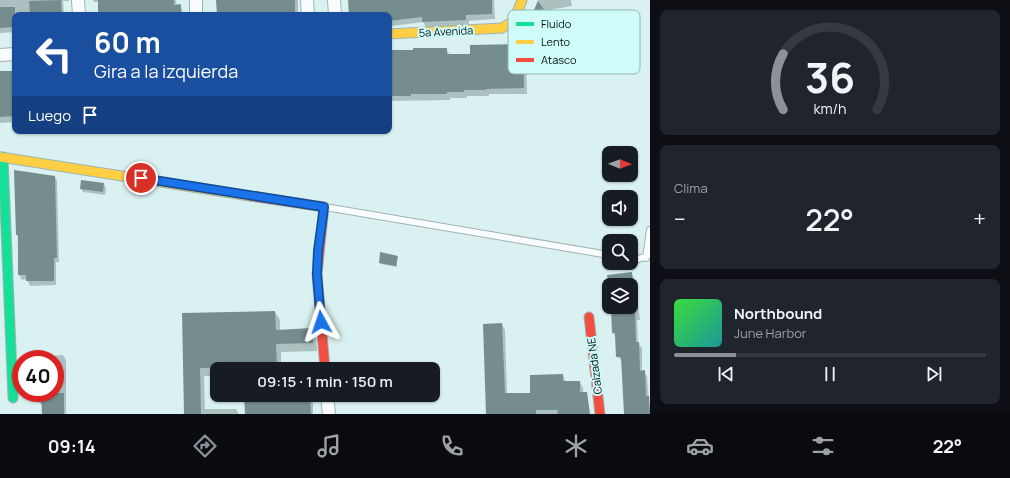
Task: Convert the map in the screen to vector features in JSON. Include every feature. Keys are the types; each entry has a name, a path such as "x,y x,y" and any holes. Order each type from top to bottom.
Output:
{"street":[{"path":"78,0 79,12"},
{"path":"196,0 196,12"},
{"path":"307,0 308,12"},
{"path":"334,0 335,12"},
{"name":"5a Avenida","path":"518,10 522,0"},
{"name":"5a Avenida","path":"392,34 502,28 508,24"},
{"path":"0,55 12,54"},
{"path":"12,376 2,157 324,207 318,251 317,274 324,362"},
{"name":"Calzada NE","path":"589,317 600,414"},
{"path":"327,402 328,414"}],"lane":[{"path":"324,207 602,254"},
{"path":"638,260 648,256 650,230"}],"building":[{"path":"61,0 62,12 30,12 29,1"},
{"path":"98,0 174,0 174,5 181,4 181,12 98,12"},
{"path":"216,0 295,0 295,12 217,12"},
{"path":"348,0 492,0 492,14 466,15 466,20 422,22 422,17 392,21 392,12 349,12"},
{"path":"538,1 544,10 534,10"},
{"path":"0,7 15,7 15,12 12,12 12,27 0,28"},
{"path":"508,44 508,74 524,74 524,88 464,90 464,92 447,92 447,94 411,94 411,96 392,96 392,50 413,50 413,48 447,48 447,54 470,54 470,45"},
{"path":"0,71 12,71 12,116 0,117"},
{"path":"14,170 55,176 57,258 54,258 54,281 26,281 26,275 18,275 18,235 16,235"},
{"path":"81,180 104,183 103,192 80,189"},
{"path":"380,252 398,256 396,266 379,263"},
{"path":"632,272 632,278 608,278 607,275"},
{"path":"275,311 276,330 312,328 313,343 276,344 277,362 210,362 210,368 200,368 201,414 184,414 182,313"},
{"path":"611,314 635,314 636,342 639,342 640,371 645,370 646,396 649,396 650,414 624,414 621,357 616,357 615,333 612,333"},
{"path":"502,323 505,393 530,393 530,375 563,374 563,381 580,381 580,392 587,392 590,414 557,414 558,410 536,410 536,414 486,414 483,324"},
{"path":"41,402 64,402 64,414 42,414"},
{"path":"244,402 310,402 311,414 245,414"}],"traffic: fast":[{"path":"3,157 12,374"}],"traffic: slow":[{"path":"518,10 522,0"},
{"path":"392,34 502,28 508,24"},
{"path":"0,157 250,196"}],"traffic: jam":[{"path":"250,196 324,207 317,274 324,362"},
{"path":"589,317 600,414"}],"route":[{"path":"141,178 324,207 318,251 317,274 321,322"}]}
